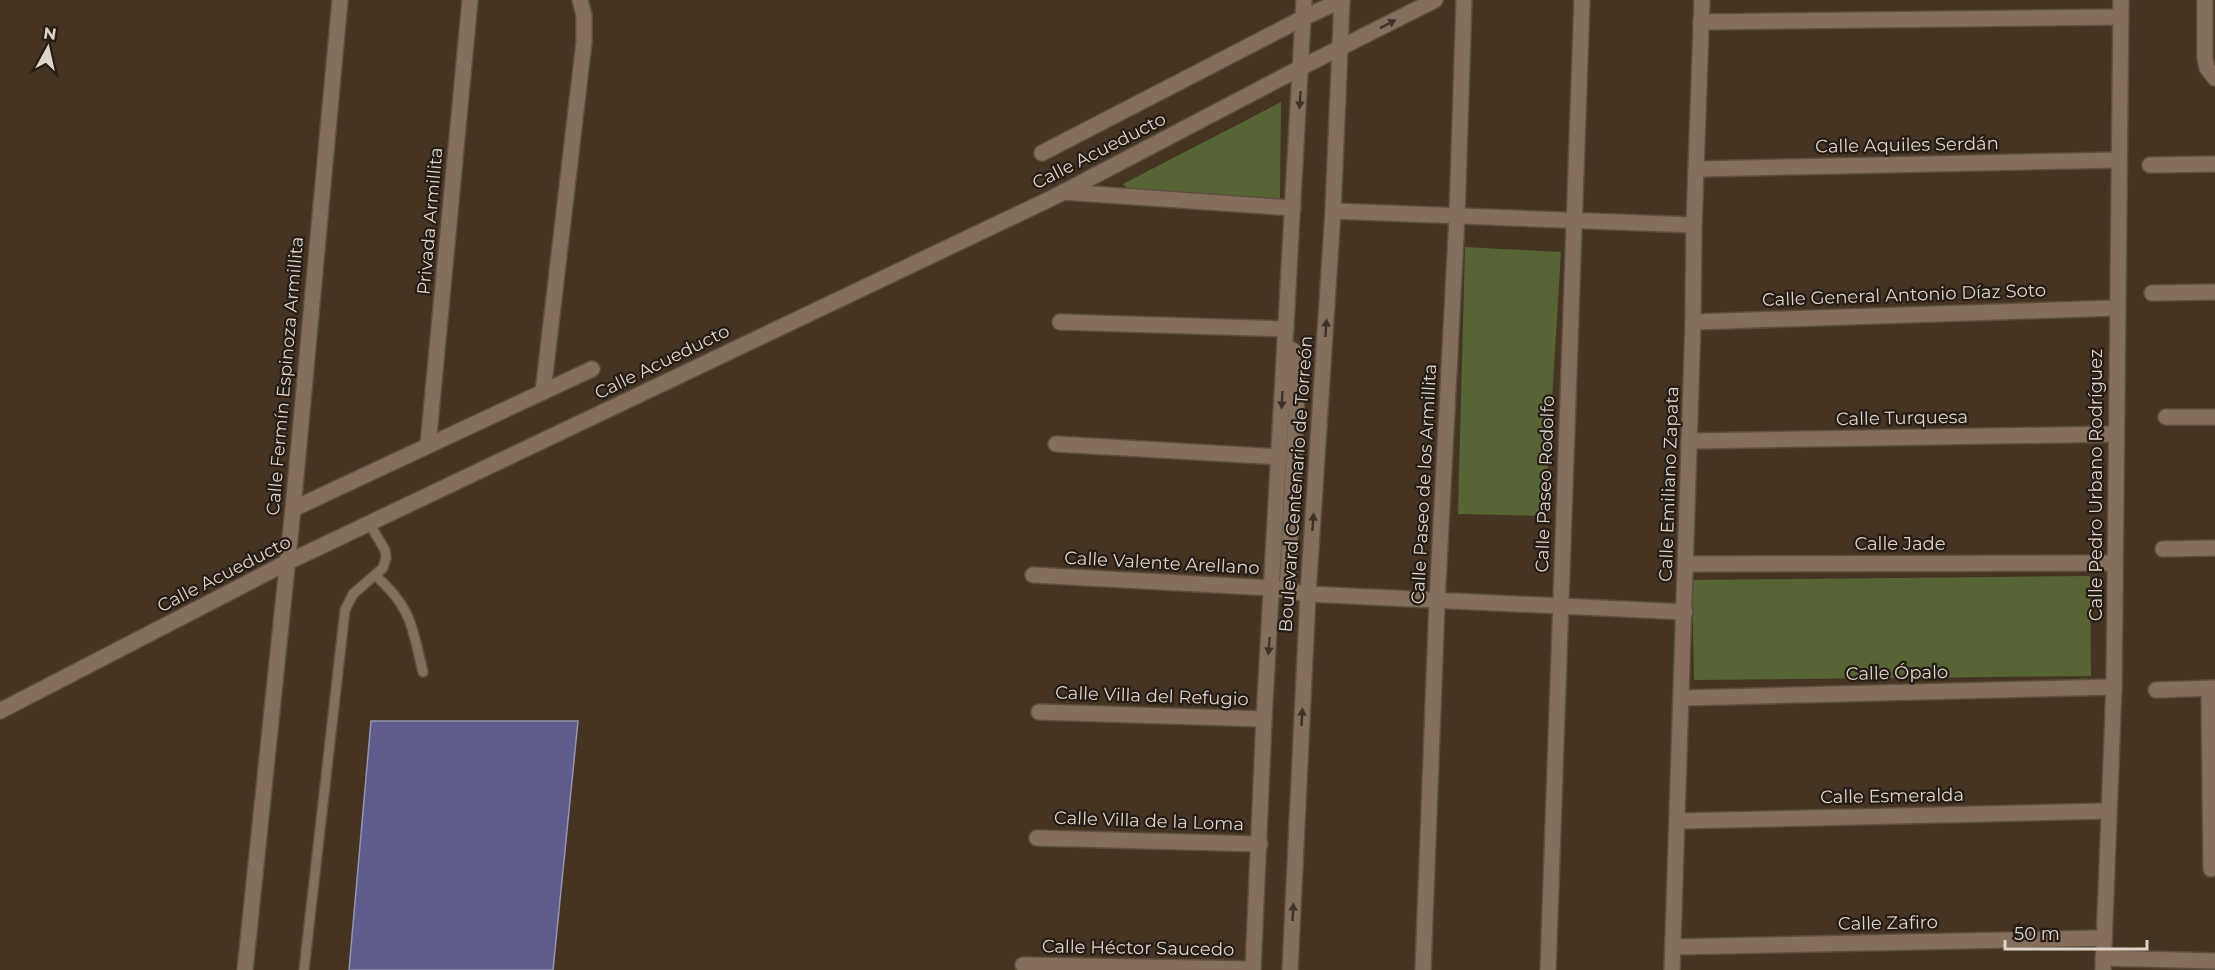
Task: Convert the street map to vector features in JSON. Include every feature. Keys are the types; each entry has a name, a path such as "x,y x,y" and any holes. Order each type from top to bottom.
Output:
{"street":[{"name":"Calle Fermín Espinoza Armillita","path":"245,970 293,508 340,0"},
{"name":"Privada Armillita","path":"428,446 470,0"},
{"path":"543,392 584,42 584,15 580,0"},
{"name":"Boulevard Centenario de Torreón","path":"1253,970 1264,719 1280,589 1280,457 1304,0"},
{"name":"Calle Acueducto","path":"1042,153 1342,0"},
{"name":"Boulevard Centenario de Torreón","path":"1290,970 1308,594 1333,211 1342,0"},
{"name":"Calle Acueducto","path":"0,711 286,563 1063,192 1435,0"},
{"name":"Calle Paseo de los Armillita","path":"1423,970 1437,602 1457,216 1464,0"},
{"name":"Calle Paseo Rodolfo","path":"1548,970 1582,0"},
{"name":"Calle Emiliano Zapata","path":"1672,970 1685,612 1702,0"},
{"name":"Calle Pedro Urbano Rodríguez","path":"2103,964 2114,687 2116,308 2121,0"},
{"path":"2205,0 2205,58 2207,68 2215,78"},
{"path":"1701,22 2120,17"},
{"name":"Calle Aquiles Serdán","path":"1696,169 2118,160"},
{"path":"2150,165 2215,164"},
{"path":"1063,192 1293,208"},
{"path":"1333,211 1694,225"},
{"path":"2152,293 2215,292"},
{"name":"Calle General Antonio Díaz Soto","path":"1693,322 2116,308"},
{"path":"1060,322 1286,329"},
{"path":"1280,589 1299,354 1285,346"},
{"name":"Calle Acueducto","path":"293,508 592,369"},
{"path":"2166,417 2215,417"},
{"name":"Calle Turquesa","path":"1689,441 2116,434"},
{"path":"1056,444 1280,457"},
{"path":"2163,549 2215,548"},
{"name":"Calle Jade","path":"1686,564 2115,563"},
{"name":"Calle Valente Arellano","path":"1033,575 1280,589 1308,594 1437,602 1685,612"},
{"name":"Calle Ópalo","path":"1682,698 2114,687"},
{"path":"2156,690 2212,688 2211,869"},
{"name":"Calle Villa del Refugio","path":"1039,712 1264,719"},
{"name":"Calle Esmeralda","path":"1678,821 2108,811"},
{"name":"Calle Villa de la Loma","path":"1037,838 1260,844"},
{"name":"Calle Zafiro","path":"1673,947 2104,938"},
{"path":"2103,964 2185,965 2215,961"},
{"name":"Calle Héctor Saucedo","path":"1023,965 1253,970"}],"lane":[{"path":"304,970 345,610 353,594 383,568 386,558 369,524"},
{"path":"376,576 396,595 407,613 423,672"}],"green space":[{"path":"1281,102 1280,199 1130,191 1123,184"},
{"path":"1465,247 1561,252 1545,516 1458,514"},
{"path":"2090,576 2091,676 1694,680 1692,580"}],"building":[{"path":"371,721 578,721 553,970 349,970"}]}
